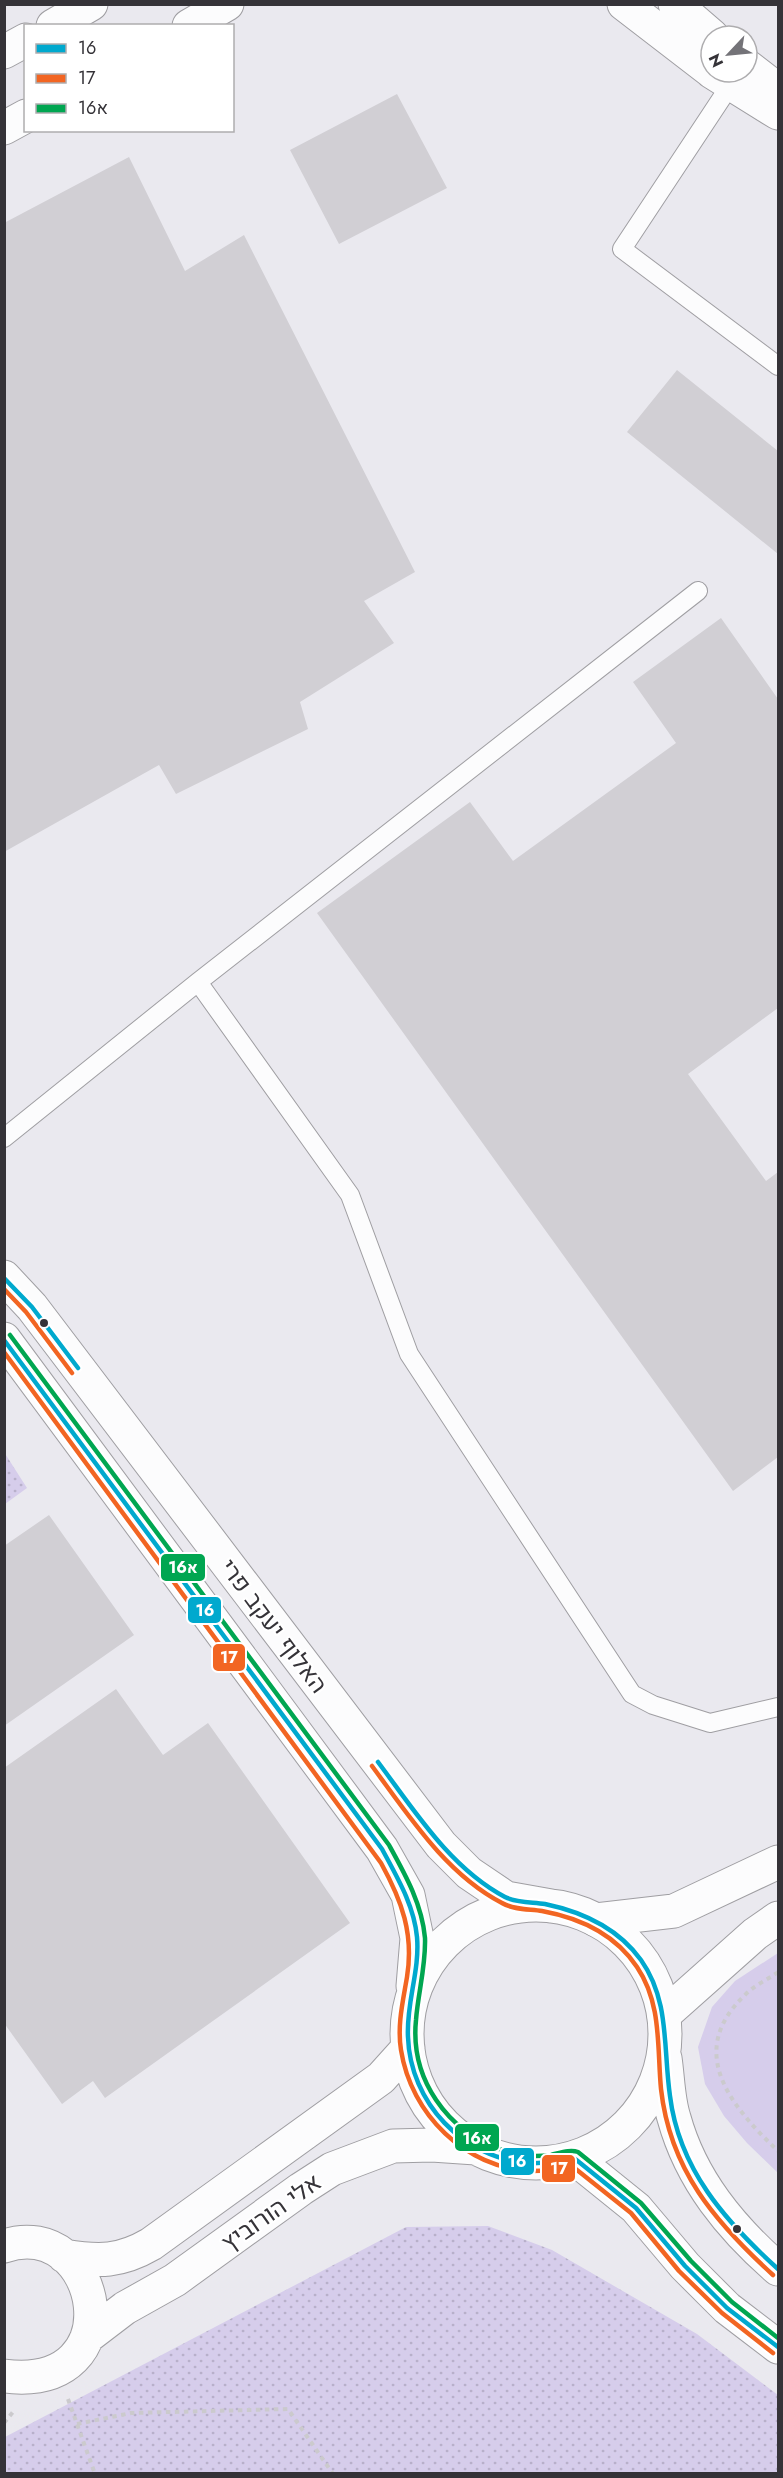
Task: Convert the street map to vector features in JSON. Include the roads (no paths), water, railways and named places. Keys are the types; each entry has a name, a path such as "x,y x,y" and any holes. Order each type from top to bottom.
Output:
{"street":[{"path":"56,24 91,4"},
{"path":"192,24 227,4"},
{"path":"624,4 699,54"},
{"path":"675,4 699,25"},
{"path":"4,52 24,41"},
{"path":"742,84 778,113"},
{"path":"759,84 778,90"},
{"path":"4,128 24,117"},
{"name":"האלוף יעקב פרי","path":"4,1277 32,1307 441,1845 470,1873 506,1898 551,1905"},
{"name":"האלוף יעקב פרי","path":"4,1339 382,1849 408,1894 417,1938 413,1997"},
{"path":"596,1920 674,1911 778,1862"},
{"path":"664,2052 657,2080 644,2106 625,2129 601,2146 574,2158 550,2163 524,2163 500,2158 476,2148 450,2130 429,2107 415,2078 408,2048 408,2022 413,1997 424,1970 442,1945 465,1926 492,1912 521,1905 551,1905 574,1910 596,1920 621,1937 641,1959 656,1985 664,2015 664,2052 673,2117 687,2158 705,2189 732,2225 778,2269"},
{"path":"664,2015 755,1934 778,1918"},
{"name":"אלי הורוביץ","path":"64,2256 93,2261 113,2260 136,2253 152,2244 381,2078 408,2048"},
{"name":"אלי הורוביץ","path":"87,2337 125,2308 175,2280 332,2169 393,2146 432,2145 476,2148"},
{"path":"574,2158 636,2208 685,2266 727,2308 778,2347"},
{"path":"4,2246 31,2243 49,2247 64,2256 80,2272 90,2293 92,2315 87,2337 71,2360 58,2370 42,2377 26,2379 4,2376"}],"lane":[{"path":"721,84 622,249 778,366"},
{"path":"4,1138 198,982 698,591"},
{"path":"198,982 350,1195 410,1354 632,1694 653,1705 710,1723 778,1707"}]}
